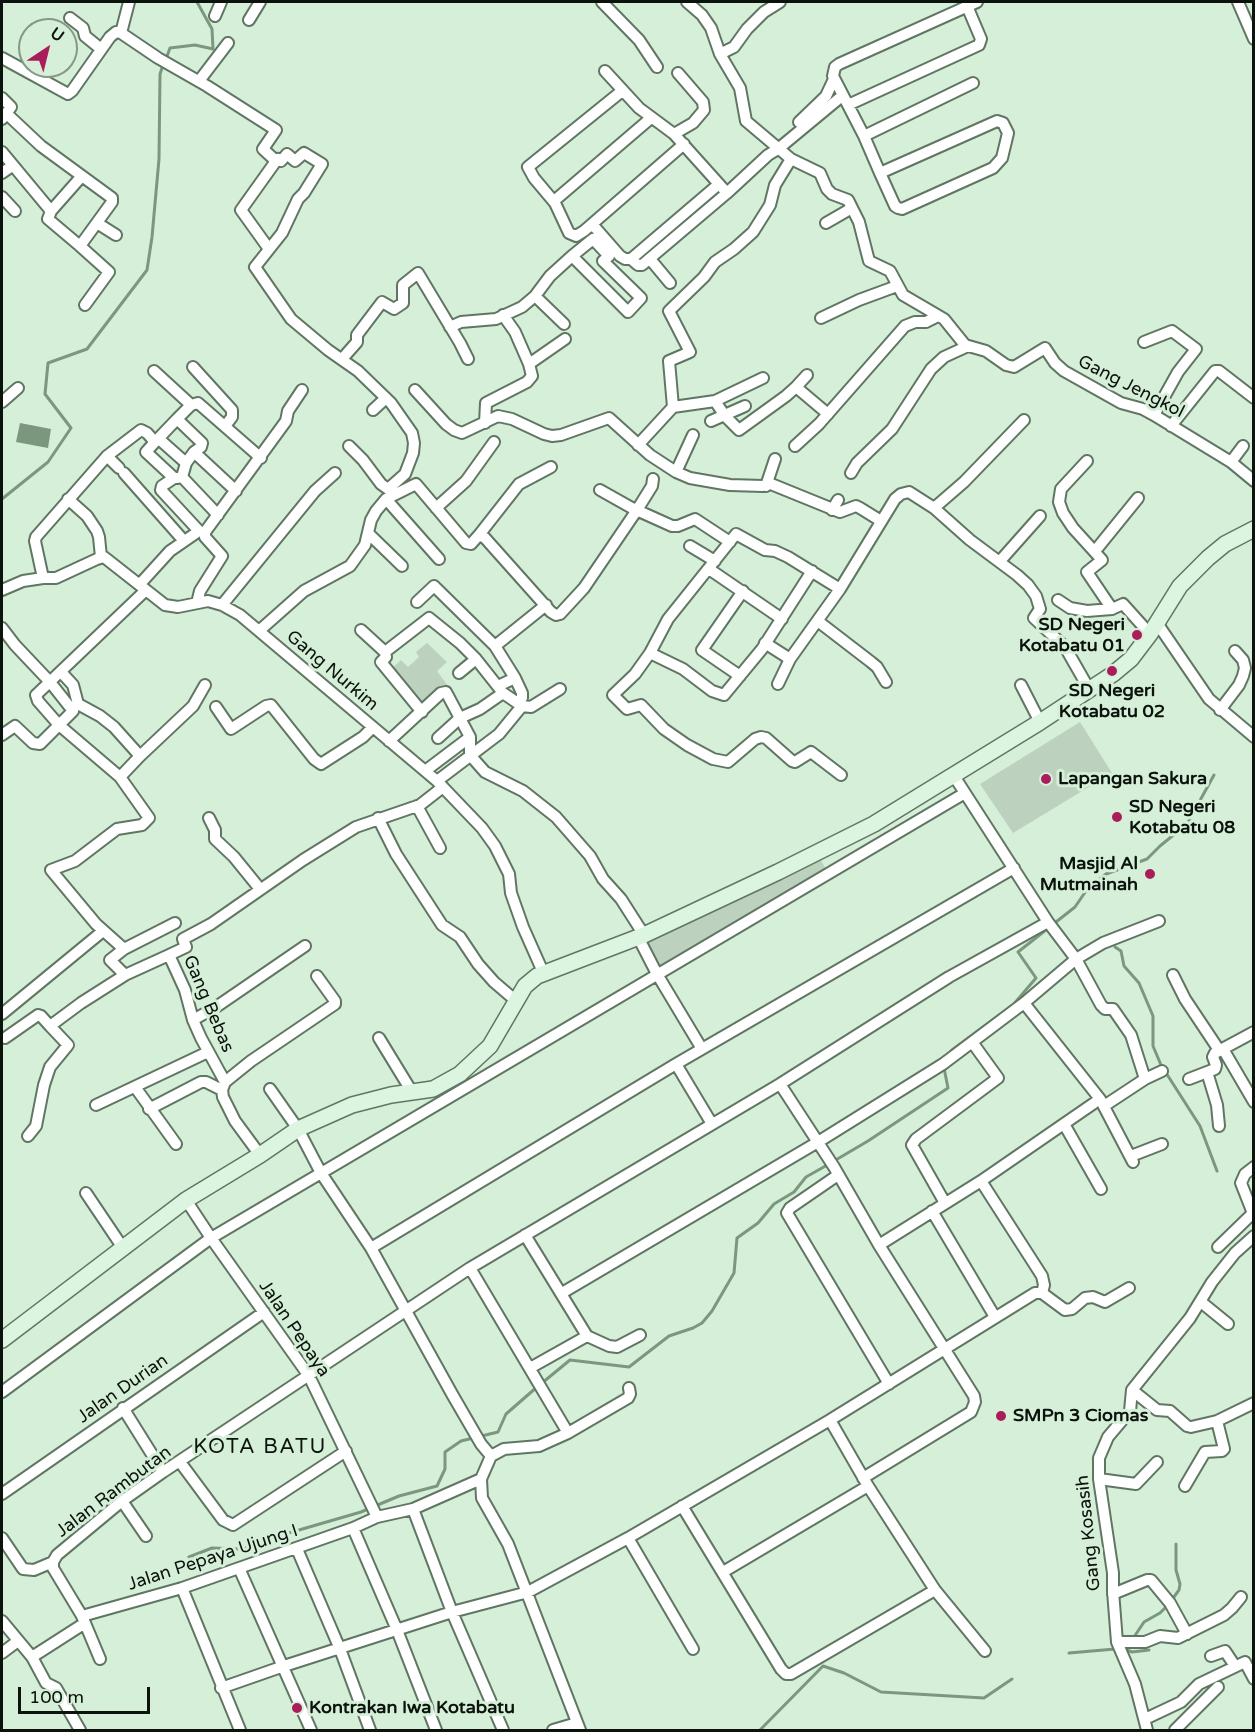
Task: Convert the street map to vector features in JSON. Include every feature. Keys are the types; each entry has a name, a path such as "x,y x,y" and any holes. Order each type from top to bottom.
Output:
{"main road":[{"path":"2,1340 186,1200 298,1129 352,1104 433,1089 469,1067 490,1046 503,1027 515,1000 528,982 543,972 641,936 874,824 1040,722 1131,659 1180,586 1225,544 1254,529"}],"street":[{"path":"121,33 129,2"},
{"path":"215,16 221,2"},
{"path":"249,20 260,2"},
{"path":"602,2 639,40 657,67"},
{"path":"687,2 707,21 720,54 737,82 746,122 773,149 820,173 829,191 848,200 852,208 826,223"},
{"path":"720,54 732,49 764,12 780,2"},
{"path":"1238,2 1254,39"},
{"path":"773,149 845,100 977,46 981,39 972,4 839,64 832,71 834,79 845,100 864,136 880,173 895,206 902,209 993,168 1004,153 1008,139 1007,129 1000,122 994,122 880,173"},
{"path":"78,24 83,28 85,36 101,49"},
{"path":"2,59 68,93 72,91 114,34 121,33 276,130 263,149 276,161 278,159 281,161 287,154 295,161 304,153 322,164 298,199 282,234 255,267 291,319 358,371 386,398 412,433 414,443 413,453 405,474 388,489 349,446"},
{"path":"199,81 228,44"},
{"path":"605,71 622,91 651,118 684,144 727,193"},
{"path":"674,134 693,123 704,110 703,102 678,73"},
{"path":"592,224 620,256 631,259 640,266 727,193 773,149 821,102 834,79"},
{"path":"864,136 973,83"},
{"path":"622,91 528,167 534,178 554,201 566,229 572,235 576,236 592,224 684,144"},
{"path":"2,98 11,105 4,116 40,146 112,198 80,246"},
{"path":"554,201 651,118"},
{"path":"2,152 51,211"},
{"path":"673,407 669,361 690,352 669,311 715,262 753,232 770,205 775,185 791,159"},
{"path":"269,249 241,210 276,161"},
{"path":"2,173 12,166"},
{"path":"81,177 48,216 49,221 109,272 85,305"},
{"path":"631,259 718,184"},
{"path":"2,198 15,212"},
{"name":"Gang Jengkol","path":"852,208 859,222 869,261 888,268 903,296 944,319 962,342 986,351 1001,363 1014,367 1045,348 1055,363 1064,371 1121,403 1143,409 1154,415 1231,462 1254,481"},
{"path":"97,223 116,235"},
{"path":"450,327 461,322 496,319 522,307 535,296 550,276 572,256 593,239 609,256 603,261 641,298 628,312 572,256"},
{"path":"650,259 670,283"},
{"path":"342,359 357,342 357,335 382,302 394,309 403,303 404,285 418,273 468,359"},
{"path":"821,318 859,300 897,286"},
{"path":"535,296 564,324"},
{"path":"485,423 486,403 531,379 532,376 515,332 503,315"},
{"path":"795,446 828,414 905,326 915,322 926,322 938,316"},
{"path":"1144,342 1172,331 1196,349 1178,372 1154,415"},
{"path":"529,364 565,339"},
{"path":"851,473 857,463 892,429 931,369 944,357 968,346"},
{"path":"193,367 232,410 232,417 225,426"},
{"path":"154,371 191,405"},
{"path":"1172,426 1215,371 1219,371 1254,398"},
{"path":"715,401 725,416 739,430 786,396 807,375"},
{"path":"638,445 673,407 715,401 763,378"},
{"path":"2,402 18,387"},
{"path":"796,387 828,414"},
{"path":"124,948 103,931 51,870 75,861 122,826 141,825 149,819 120,777 59,725 36,698 38,692 61,672 143,587 162,559 184,541 202,532 218,515 286,421 288,411 302,390"},
{"path":"415,390 432,410 454,430 462,433 494,417 502,416 552,436 609,418 638,445 676,472 703,481 730,485 766,486 771,484 832,510 840,512 856,506 881,521"},
{"path":"373,410 386,398"},
{"path":"218,515 146,452 195,403 201,405 261,458"},
{"path":"711,421 745,406"},
{"path":"177,419 202,443 186,463 178,478 162,486 160,490 202,532 222,556 200,591 197,603"},
{"path":"934,508 964,482 1024,420"},
{"path":"43,578 35,540 68,499 108,456 141,430 186,463"},
{"path":"676,472 693,435"},
{"path":"436,508 466,481 494,442"},
{"path":"1231,462 1243,446"},
{"path":"194,452 236,491"},
{"path":"108,456 184,541"},
{"path":"766,486 775,459"},
{"path":"1087,461 1061,489 1058,497 1060,507 1068,520 1102,560 1087,572 1112,609"},
{"path":"405,474 466,543 471,544 519,484 551,467"},
{"path":"222,605 315,490 334,473"},
{"path":"479,534 556,615 563,612 584,588 637,510 652,486 653,480"},
{"path":"260,630 304,591 350,566 363,550 371,520 386,499 416,484"},
{"path":"600,490 672,526 695,519 730,542"},
{"path":"778,684 790,659 819,622 895,499 909,492 934,508 970,540 1017,575 1036,596 1040,609 1034,618 1060,640 1089,689"},
{"path":"1095,551 1138,498"},
{"path":"2,590 17,582 56,578 101,557 97,531 87,516 68,499"},
{"path":"386,499 439,559"},
{"path":"832,510 838,500"},
{"path":"1000,561 1040,516"},
{"path":"369,534 402,566"},
{"path":"840,589 778,552 758,547 738,534 668,619 650,653 630,679 614,694 614,698 625,707 630,709 641,705 664,729 702,754 723,762 733,759 755,739 762,737 795,762 811,752 840,775"},
{"path":"690,546 743,591 782,619"},
{"name":"Gang Nurkim","path":"101,557 108,559 160,603 178,608 208,601 222,605 240,615 440,784 482,828 495,846 509,874 511,893 543,972"},
{"path":"650,653 683,669 720,695 726,693 782,619 812,571"},
{"path":"209,818 215,830 215,839 260,889 356,827 417,806 470,755 500,734 520,705 522,693 495,646 434,586 417,602"},
{"path":"740,676 702,650 743,591"},
{"path":"1058,600 1070,608 1087,611 1112,609 1123,604 1153,629 1209,699 1254,737"},
{"path":"495,646 546,605"},
{"path":"422,712 382,663 386,652 429,618 460,643 501,689 520,705 531,707 560,688"},
{"path":"819,622 877,667 886,682"},
{"path":"2,628 73,709 71,715 40,744 15,726 2,735"},
{"path":"361,630 386,652"},
{"path":"765,643 790,659"},
{"path":"1221,710 1239,685 1245,668 1243,660 1234,651"},
{"path":"459,673 476,659"},
{"path":"61,672 73,685 78,704 114,727 140,756"},
{"path":"438,738 460,718 480,709 515,678"},
{"path":"120,777 193,706 205,685"},
{"path":"1021,685 1040,722"},
{"path":"389,741 441,693 446,692 471,737 470,755 485,772 523,791 556,817 590,856 603,879 621,899 641,936 657,974 702,1049"},
{"path":"216,708 231,729 271,705 314,759 321,764 363,737 373,727"},
{"path":"425,771 471,737"},
{"path":"954,776 1050,926 1076,958 1101,1005 1105,1009 1113,1009 1131,1035 1145,1079"},
{"path":"2,1392 211,1238 965,793"},
{"path":"417,806 440,848"},
{"path":"378,818 401,862 442,925 460,937 483,970 515,1000"},
{"path":"371,1248 702,1049 1014,868"},
{"name":"Gang Bebas","path":"260,889 211,924 183,939 186,947 169,955 185,990 193,1020 224,1086 223,1097 235,1121 260,1155"},
{"path":"562,1293 818,1142 943,1064 1024,1003 1076,958 1104,943 1159,921"},
{"path":"125,975 110,960 124,948 175,923"},
{"name":"Jalan Rambutan","path":"100,1659 83,1619 53,1568 53,1562 57,1556 122,1501 470,1268 780,1084 949,976 1050,926"},
{"path":"2,1014 103,931"},
{"path":"193,1020 216,1007 305,946"},
{"path":"50,1026 125,975 169,955"},
{"path":"1173,975 1185,999 1221,1049 1254,1102"},
{"path":"149,1109 201,1082 224,1086 251,1061 335,1004 317,976"},
{"path":"1024,1003 1102,1103 1132,1159 1162,1144"},
{"path":"5,1038 38,1015 69,1045 50,1067 36,1126 28,1136"},
{"path":"1189,1079 1216,1067 1213,1057 1221,1049 1254,1032"},
{"path":"379,1038 412,1092"},
{"path":"945,1203 912,1145 916,1139 998,1078 972,1042"},
{"path":"96,1106 208,1052"},
{"path":"676,1065 712,1124"},
{"path":"879,1245 981,1181 1064,1124 1162,1071"},
{"path":"1207,1072 1217,1105 1219,1126"},
{"path":"723,1572 865,1482 975,1408 974,1396 943,1350 833,1166 780,1084"},
{"path":"135,1087 176,1144"},
{"path":"270,1089 298,1129 321,1173 371,1248 481,1444 491,1456"},
{"path":"1064,1124 1101,1189"},
{"path":"833,1166 790,1208 787,1214 889,1384"},
{"path":"1218,1248 1253,1215 1241,1183 1245,1174 1254,1167"},
{"path":"981,1181 1042,1276 1044,1285 1042,1293"},
{"path":"86,1193 123,1248"},
{"name":"Jalan Pepaya","path":"186,1200 309,1376 374,1510"},
{"path":"932,1212 995,1317"},
{"path":"525,1235 587,1336 609,1346 617,1347 640,1335"},
{"name":"Gang Kosasih","path":"1147,1731 1123,1642 1113,1594 1113,1573 1098,1479 1099,1458 1112,1432 1130,1411 1132,1390 1201,1302 1212,1282 1235,1253 1254,1236"},
{"path":"470,1268 568,1433"},
{"path":"221,1688 452,1612 528,1592 628,1538 830,1420 1035,1293 1042,1293 1065,1310 1072,1309 1085,1298 1093,1297 1105,1302 1129,1288"},
{"path":"1201,1302 1228,1324"},
{"name":"Jalan Durian","path":"2,1494 264,1312"},
{"path":"530,1368 587,1336"},
{"path":"553,1731 578,1727 528,1592 508,1544 483,1498 480,1489 481,1479 491,1456 504,1449 539,1446 568,1433 628,1398 629,1388"},
{"path":"1132,1390 1157,1410 1170,1411 1186,1426 1191,1427 1217,1421 1254,1403"},
{"path":"123,1408 163,1472"},
{"path":"830,1420 865,1482 935,1590 985,1651"},
{"path":"1185,1486 1205,1452 1224,1449 1217,1421"},
{"path":"180,1462 224,1520 233,1525 346,1451"},
{"path":"1098,1479 1136,1484 1157,1462"},
{"name":"Jalan Pepaya Ujung I","path":"32,1658 83,1619 182,1588 353,1528 374,1510 412,1509 481,1479"},
{"path":"122,1501 146,1536"},
{"path":"682,1506 781,1669 789,1674 935,1590"},
{"path":"412,1509 452,1612 503,1731"},
{"path":"353,1528 397,1630 436,1731"},
{"path":"2,1538 23,1569 34,1570 53,1562"},
{"path":"628,1538 693,1649"},
{"path":"297,1548 340,1649 370,1731"},
{"path":"239,1568 284,1666 310,1731"},
{"path":"1113,1594 1148,1580 1151,1581 1170,1603 1187,1634"},
{"path":"182,1588 240,1731"},
{"path":"1123,1642 1145,1642 1160,1636 1178,1638 1224,1615 1241,1597"},
{"path":"2,1621 32,1658 46,1683 56,1688 80,1731"},
{"path":"2,1653 18,1641"},
{"path":"1211,1656 1225,1651 1235,1666"},
{"path":"1145,1719 1172,1707 1199,1684 1245,1662 1254,1679"},
{"path":"1175,1731 1218,1688"}],"shaded area":[{"path":"20,423 51,429 48,448 16,442"},
{"path":"427,643 447,662 437,671 448,686 419,710 387,673 401,660 408,667 419,657 416,652"},
{"name":"Lapangan Sakura","path":"1080,722 1112,773 1013,833 980,784"},
{"path":"819,857 828,873 660,969 641,938"}],"waterway":[{"path":"166,59 170,48 195,45 213,49 212,29 197,2"},
{"path":"2,499 48,462 71,428 45,394 48,363 87,349 147,270 159,159 160,74 163,65"},
{"path":"949,1054 1013,1005 1036,978 1018,952 1075,907 1088,888 1106,874 1147,859 1187,824 1214,775"},
{"path":"1115,947 1121,951 1124,966 1139,983 1153,1016 1153,1046 1161,1065 1200,1126 1217,1171"},
{"path":"834,1161 948,1088 944,1068"},
{"path":"542,1383 570,1360 629,1367 669,1336 702,1323 712,1311 734,1273 737,1238 758,1223 774,1204 794,1192 806,1177 829,1164"},
{"path":"189,1557 212,1548 251,1547 268,1539 361,1512 399,1496 437,1486 445,1469 445,1452 461,1441 498,1432 506,1414 537,1387"},
{"path":"1171,1601 1179,1590 1180,1584 1176,1570 1176,1544"},
{"path":"1132,1640 1144,1622 1167,1606"},
{"path":"1069,1653 1115,1649"},
{"path":"1124,1649 1132,1652 1149,1650"},
{"path":"760,1730 823,1666 844,1673 881,1692 984,1698 1012,1679"}],"place":[{"name":"SD Negeri Kotabatu 01","path":"1137,635"},
{"name":"SD Negeri Kotabatu 02","path":"1112,671"},
{"name":"Lapangan Sakura","path":"1046,779"},
{"name":"SD Negeri Kotabatu 08","path":"1117,817"},
{"name":"Masjid Al Mutmainah","path":"1150,874"},
{"name":"SMPn 3 Ciomas","path":"1001,1416"},
{"name":"Kontrakan Iwa Kotabatu","path":"297,1708"}],"district":[{"name":"KOTA BATU","path":"260,1447"}]}
